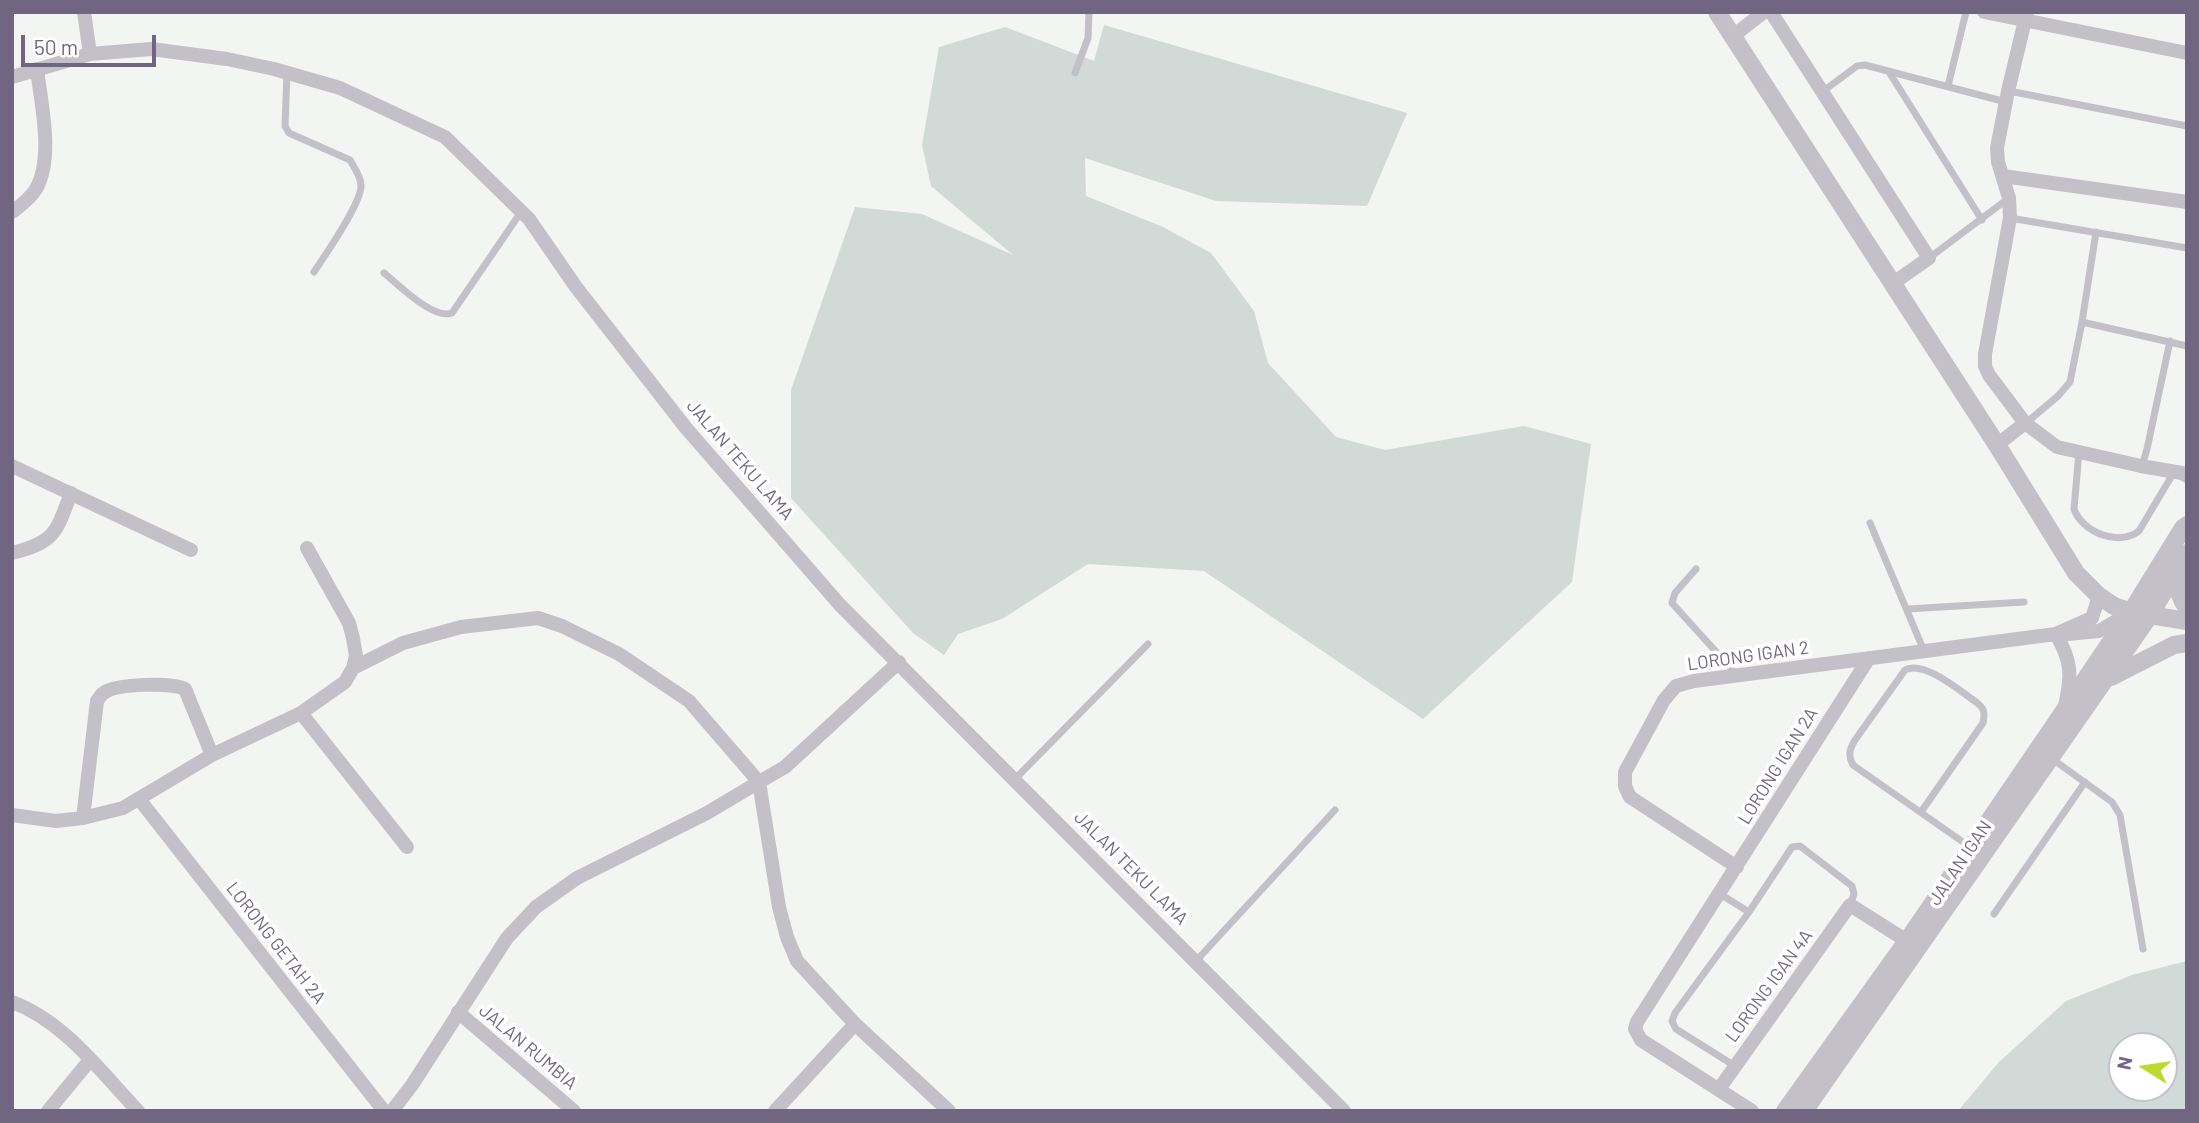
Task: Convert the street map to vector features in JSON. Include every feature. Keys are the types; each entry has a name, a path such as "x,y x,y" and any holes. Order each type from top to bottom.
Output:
{"street":[{"path":"83,12 90,54"},
{"path":"1717,12 1997,444 2076,573 2099,596 2114,606 2132,612 2187,621"},
{"path":"1733,36 1764,12"},
{"path":"1771,12 1928,258 1892,284"},
{"path":"1984,12 2025,17 2187,53"},
{"path":"2025,17 1997,148 1998,162 2010,198 2010,218 1985,366 2025,423 2057,447 2141,466 2183,472"},
{"name":"JALAN TEKU LAMA","path":"12,77 90,54 151,49 228,60 340,88 445,137 529,219 576,287 686,428 840,605 1344,1111"},
{"path":"12,212 30,199 36,190 44,163 46,144 37,69"},
{"path":"2003,176 2187,202"},
{"path":"1997,444 2025,423"},
{"path":"12,466 191,550"},
{"path":"12,554 38,547 50,537 60,523 71,493"},
{"name":"JALAN IGAN","path":"1785,1111 1907,941 2132,612 2187,525"},
{"path":"12,815 56,821 83,818 123,808 212,755 301,713 345,682 356,656 349,623 307,548"},
{"path":"2183,560 2176,580 2179,596 2187,608"},
{"name":"JALAN IGAN","path":"1804,1111 2103,684 2183,560"},
{"path":"2056,634 2092,618 2099,596"},
{"path":"2056,634 2099,631 2132,612"},
{"path":"353,668 403,643 461,626 538,618 562,626 619,654 689,701 759,782 779,907 797,961 855,1024 949,1111"},
{"path":"2056,634 2071,669 2064,711"},
{"name":"LORONG IGAN 2","path":"1737,867 1630,797 1625,786 1625,772 1664,700 1676,686 1694,681 2056,634"},
{"path":"2103,684 2114,674 2174,645 2187,643"},
{"name":"LORONG IGAN 2A","path":"1718,1089 1641,1040 1635,1029 1640,1016 1869,658"},
{"path":"392,1111 412,1085 507,938 536,907 578,878 707,813 785,767 899,662"},
{"path":"83,818 97,701 102,693 112,689 163,683 186,689 212,755"},
{"path":"301,713 407,847"},
{"name":"LORONG GETAH 2A","path":"139,799 384,1111"},
{"path":"1850,905 1907,941"},
{"name":"LORONG IGAN 4A","path":"1718,1089 1850,905"},
{"path":"12,1002 34,1011 54,1026 138,1111"},
{"name":"JALAN RUMBIA","path":"458,1012 574,1111"},
{"path":"775,1111 855,1024"},
{"path":"48,1111 90,1060"},
{"path":"1718,1089 1752,1111"}],"lane":[{"path":"1075,73 1088,38 1088,12"},
{"path":"1948,86 1966,12"},
{"path":"1822,92 1857,66 1864,65 1948,86 2187,126"},
{"path":"1889,71 1982,220"},
{"path":"287,73 285,126 289,132 350,160 362,186 354,208 314,272"},
{"path":"1928,258 2010,198"},
{"path":"384,273 432,311 446,315 452,313 521,212"},
{"path":"2010,218 2187,248"},
{"path":"2025,423 2058,396 2070,382 2096,232"},
{"path":"2081,322 2187,346"},
{"path":"2141,466 2170,341"},
{"path":"2079,452 2074,509 2093,531 2105,536 2125,537 2139,531 2183,472"},
{"path":"1870,523 1924,651"},
{"path":"1696,569 1675,593 1672,603 1738,675"},
{"path":"1908,609 2024,602"},
{"path":"1016,779 1148,644"},
{"path":"1921,812 1983,723 1984,714 1983,707 1976,702 1927,670 1917,667 1905,670 1849,751 1853,765 1971,847"},
{"path":"2051,758 2112,802 2120,816 2143,949"},
{"path":"1994,914 2085,782"},
{"path":"1196,961 1335,810"},
{"path":"1735,1066 1676,1029 1672,1021 1791,847 1800,846 1852,886 1854,894 1850,905"},
{"path":"1720,894 1748,912"}],"shaded area":[{"path":"1104,25 1407,113 1367,206 1216,201 1085,158 1086,196 1163,227 1211,253 1254,311 1268,363 1336,437 1385,450 1524,426 1591,444 1572,582 1423,719 1204,571 1088,564 1002,619 958,634 944,655 913,633 791,498 791,390 855,207 922,214 1013,255 931,186 922,145 939,47 1005,27 1094,61"},
{"path":"2187,961 2187,1111 1958,1111 1998,1063 2066,1001 2132,975"}]}
